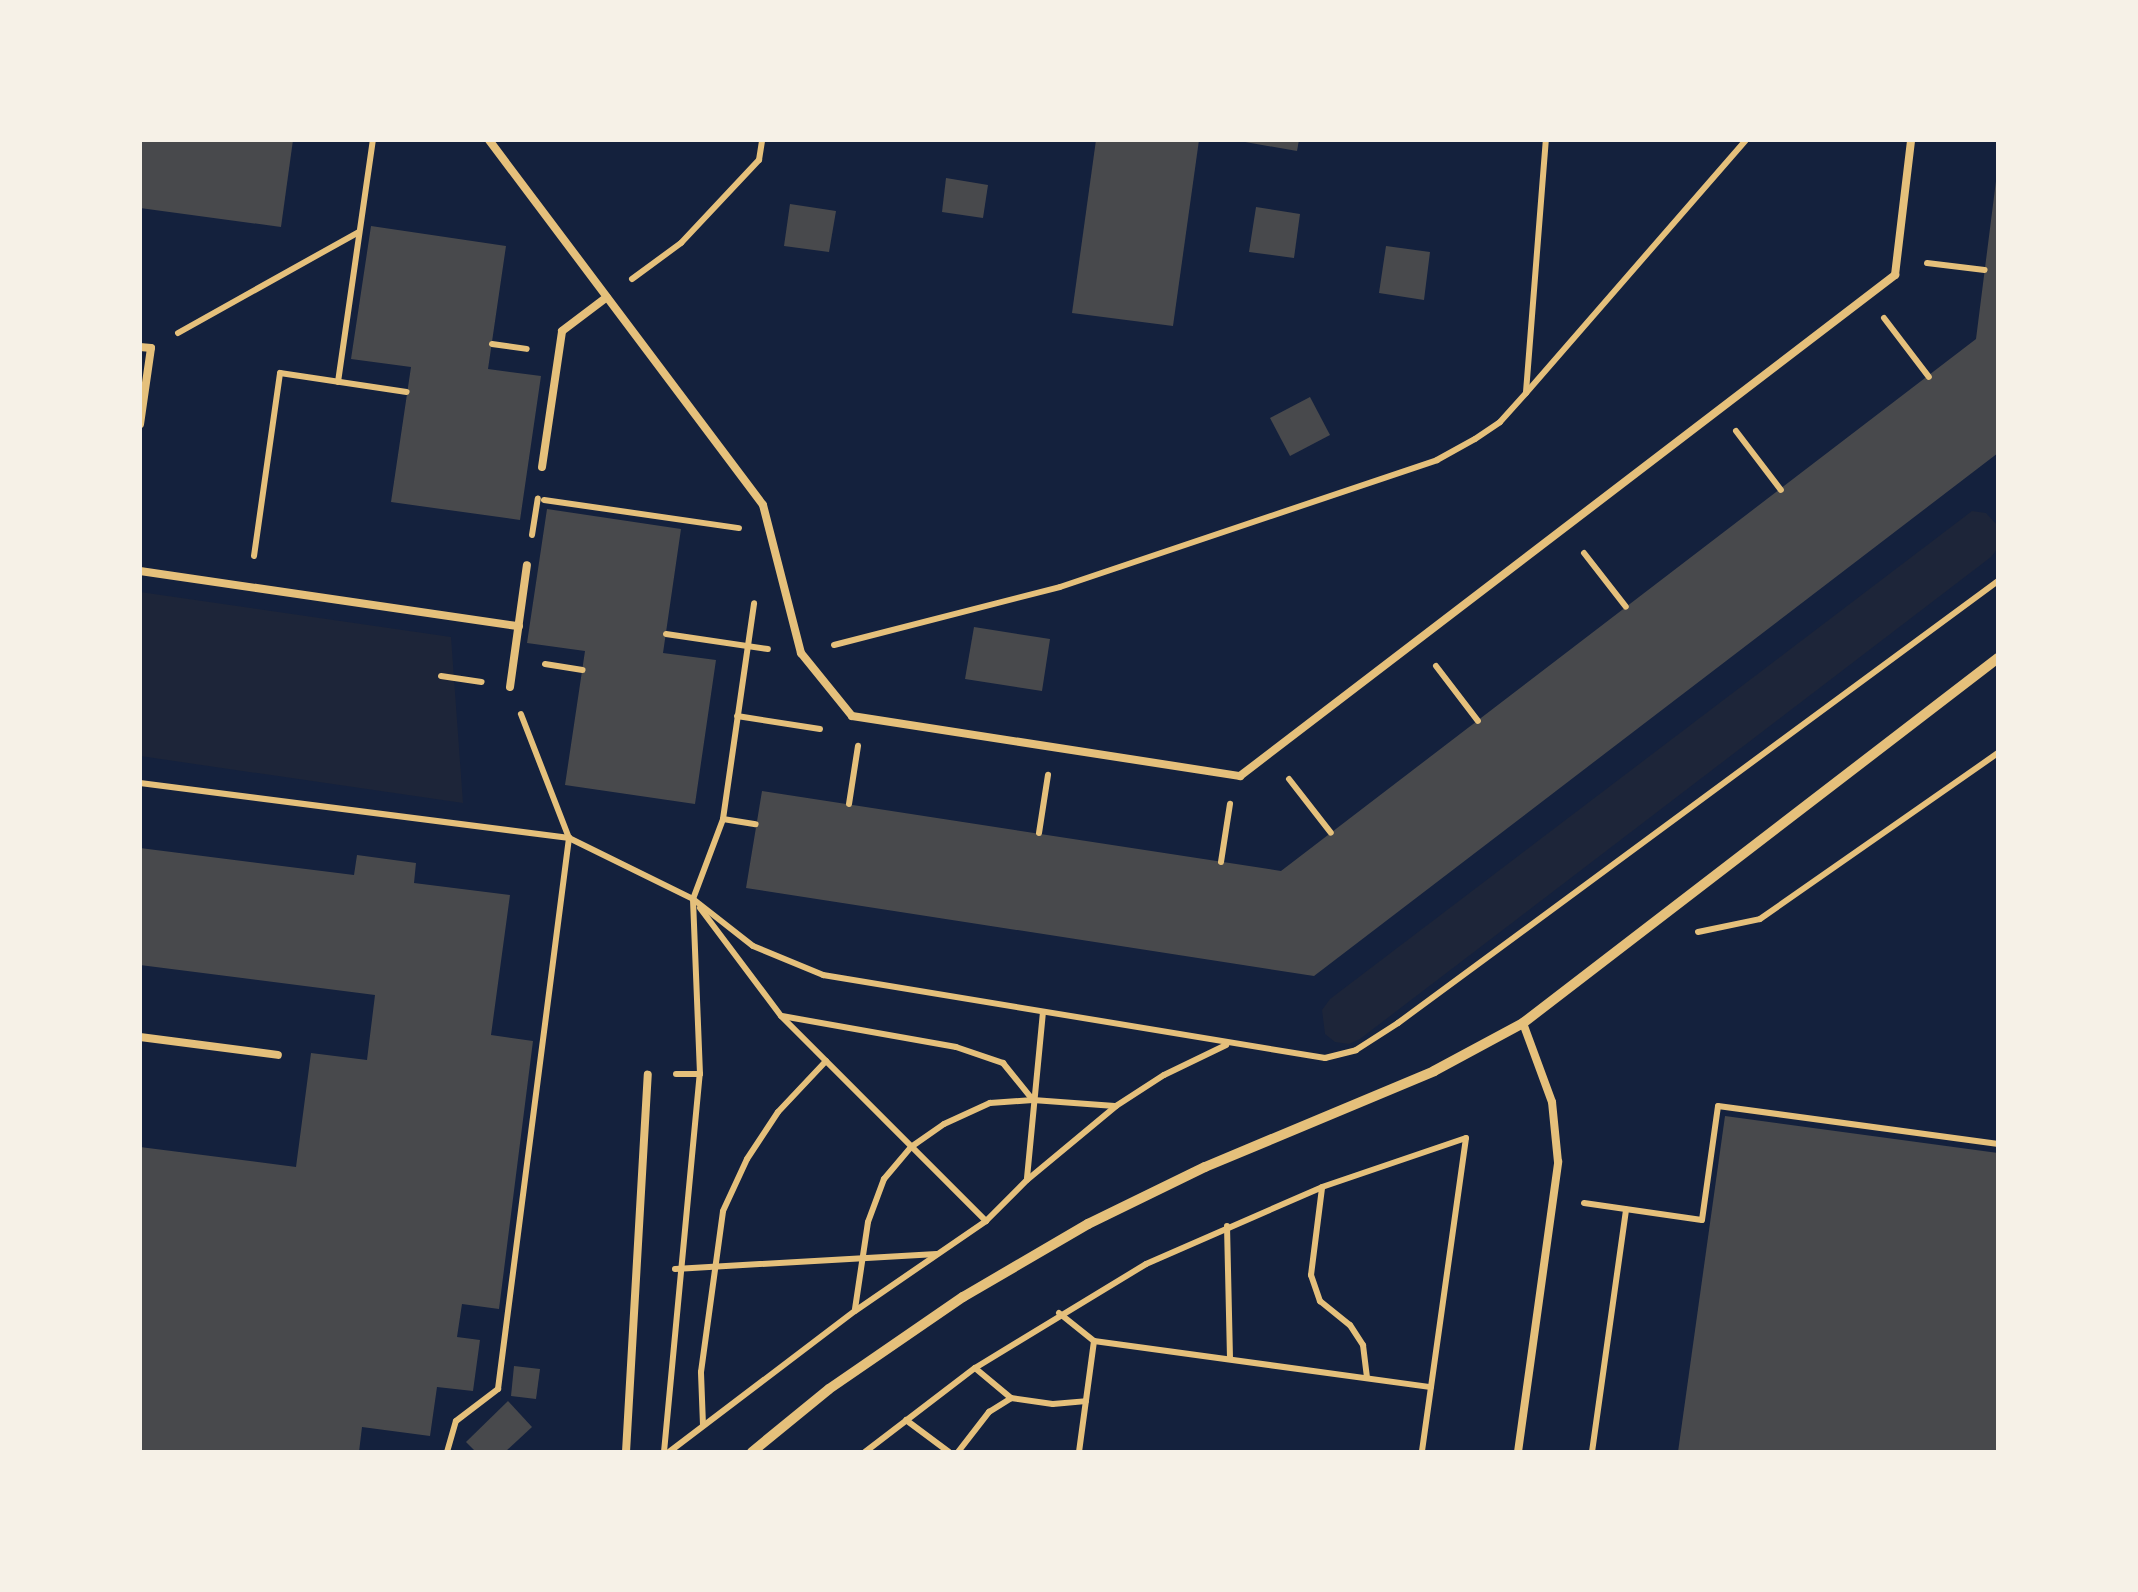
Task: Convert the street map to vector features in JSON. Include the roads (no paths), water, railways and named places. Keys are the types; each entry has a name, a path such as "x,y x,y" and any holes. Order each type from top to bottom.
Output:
{"street":[{"path":"752,1452 829,1389 963,1297 1088,1224 1206,1167 1434,1071 1523,1022 1998,658"}],"lane":[{"path":"489,140 763,505 800,653 852,716 1240,776 1895,275 1911,140"},
{"path":"542,468 562,331 607,298"},
{"path":"140,347 151,348 140,424"},
{"path":"510,687 527,566"},
{"path":"140,571 518,626"},
{"path":"1518,1452 1558,1162 1552,1102 1523,1022"},
{"path":"140,1037 278,1055"},
{"path":"626,1452 648,1075"}]}
